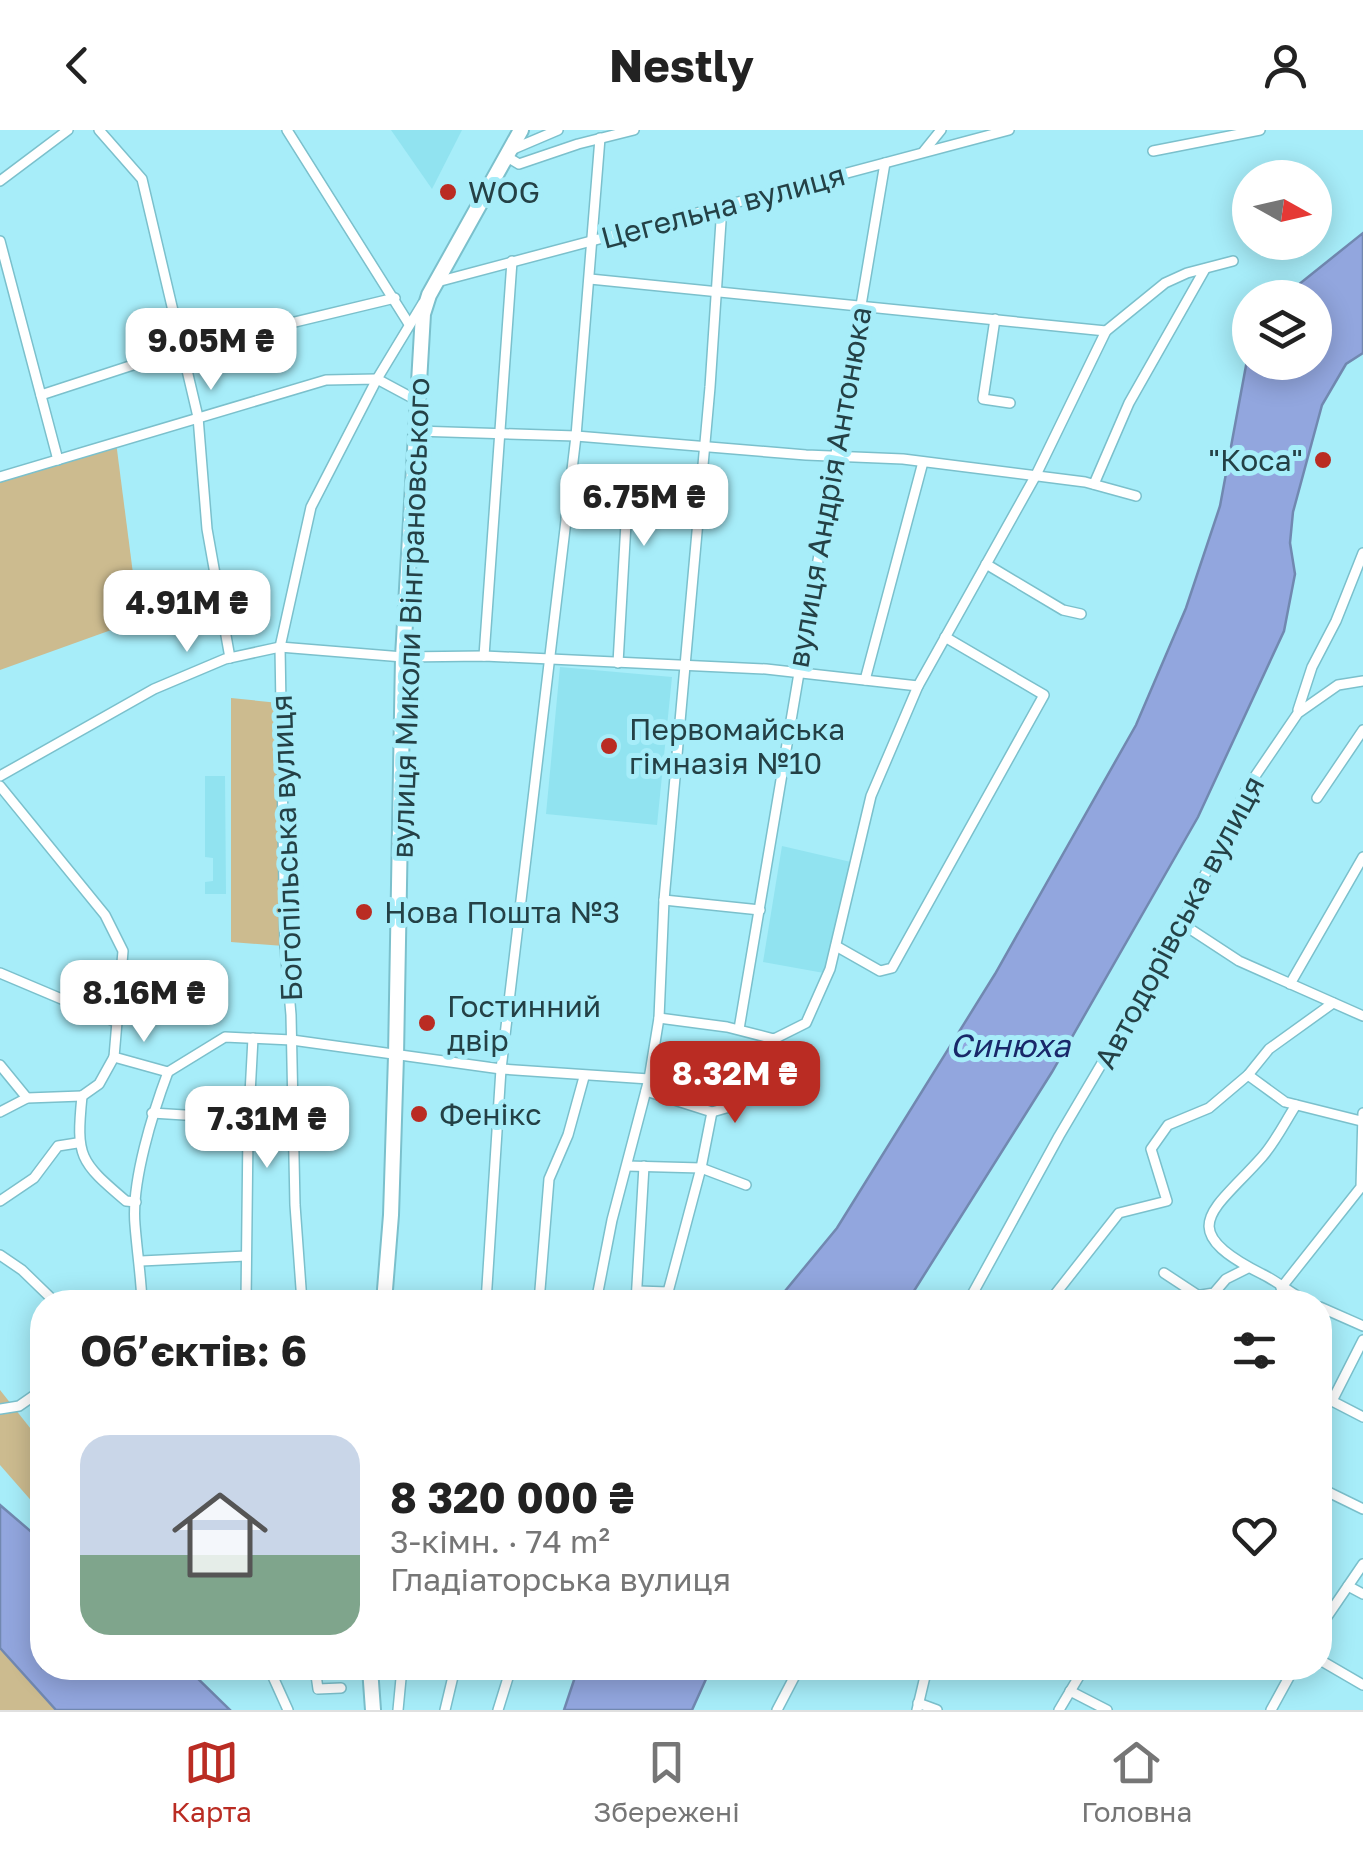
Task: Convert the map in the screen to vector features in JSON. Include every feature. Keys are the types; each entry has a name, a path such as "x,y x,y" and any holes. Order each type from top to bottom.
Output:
{"main road":[{"name":"Богопільська вулиця","path":"433,288 521,130"},
{"name":"вулиця Миколи Вінграновського","path":"385,1290 396,1056 403,656 423,314 433,288"},
{"path":"371,1680 373,1710"}],"street":[{"path":"0,181 68,130"},
{"path":"100,130 142,179 198,418 207,529 230,658"},
{"path":"287,130 409,324"},
{"path":"558,130 509,153 519,164 634,130"},
{"path":"923,152 941,130"},
{"name":"Цегельна вулиця","path":"433,288 512,261 1009,130"},
{"path":"1153,150 1260,130"},
{"path":"487,1290 502,1069 576,436 600,138"},
{"name":"вулиця Андрія Антонюка","path":"739,1029 885,163"},
{"path":"598,1290 612,1220 649,1080 659,1018 664,900 705,447 722,206"},
{"path":"0,241 58,460"},
{"path":"484,656 512,261"},
{"path":"646,1091 712,1112 740,1104 774,1039 806,1022 830,969 871,796 918,686 1036,475 1106,331 1165,283 1233,262"},
{"path":"1094,484 1129,403 1206,268"},
{"path":"590,278 1106,331"},
{"name":"Богопільська вулиця","path":"301,1290 285,947 280,647 311,507 377,378 433,288"},
{"path":"41,395 182,349 395,298"},
{"path":"994,319 983,399 1010,403"},
{"path":"0,477 326,380 377,378 418,401"},
{"path":"416,430 576,436 923,462 1094,484 1136,496"},
{"path":"864,680 923,462"},
{"path":"566,518 626,522 618,663"},
{"path":"1298,712 1312,668 1363,553"},
{"path":"986,564 1063,610 1081,614"},
{"path":"836,946 880,971 892,968 1044,695 945,638"},
{"path":"0,776 154,690 230,658 280,647 403,656 684,665 797,672 918,686"},
{"name":"Автодорівська вулиця","path":"975,1290 1059,1136 1167,953 1248,788 1298,712 1338,685 1363,681"},
{"path":"1317,798 1363,730"},
{"path":"0,786 105,915 123,952 114,1057 98,1084 82,1096 27,1098 0,1112"},
{"path":"1290,984 1363,857"},
{"path":"664,900 760,910"},
{"path":"1181,923 1239,961 1363,1016"},
{"path":"0,973 116,1022"},
{"path":"1059,1290 1119,1212 1167,1201 1151,1149 1168,1126 1210,1108 1248,1076 1269,1048 1332,1003"},
{"path":"659,1018 739,1029 774,1039"},
{"path":"142,1290 134,1222 152,1112 168,1072 225,1037 292,1040 502,1069 649,1080"},
{"path":"246,1290 254,1038"},
{"path":"114,1057 168,1072"},
{"path":"0,1065 27,1098"},
{"path":"1248,1076 1285,1102 1362,1117 1362,1187 1282,1288"},
{"path":"540,1290 548,1178 568,1135 584,1077"},
{"path":"0,1089 12,1083"},
{"path":"82,1096 77,1143 84,1158 126,1201 136,1202"},
{"path":"1284,1290 1227,1256 1213,1240 1209,1224 1221,1197 1260,1159 1296,1105"},
{"path":"152,1112 249,1119"},
{"path":"669,1290 702,1168 712,1112"},
{"path":"0,1201 34,1178 58,1146 77,1143"},
{"path":"627,1166 702,1168 746,1185"},
{"path":"638,1290 644,1166"},
{"path":"0,1256 43,1290"},
{"path":"141,1261 246,1256"},
{"path":"1215,1290 1248,1268"},
{"path":"1164,1273 1194,1290"},
{"path":"1332,1312 1363,1326"},
{"path":"1363,1340 1332,1400 1363,1416"},
{"path":"0,1409 18,1406 30,1398"},
{"path":"1332,1494 1363,1509"},
{"path":"1332,1609 1363,1564"},
{"path":"1348,1586 1363,1594"},
{"path":"1332,1667 1363,1685"},
{"path":"274,1680 288,1710"},
{"path":"317,1680 318,1689 341,1688"},
{"path":"398,1710 401,1680"},
{"path":"444,1710 452,1680"},
{"path":"498,1710 507,1680"},
{"path":"776,1710 792,1680"},
{"path":"924,1680 918,1706 937,1710"},
{"path":"1059,1710 1077,1680"},
{"path":"1271,1710 1287,1680"},
{"path":"1070,1691 1106,1710"}],"shaded area":[{"path":"391,130 462,130 432,189"},
{"path":"116,442 139,620 0,670 0,478"},
{"name":"Первомайська гімназія №10","path":"560,667 672,677 657,825 546,814"},
{"path":"231,698 279,703 284,946 231,942"},
{"path":"205,776 225,776 226,894 205,894 205,882 213,881 213,858 205,857"},
{"path":"782,846 851,862 824,973 763,962"},
{"path":"0,1390 30,1428 30,1499 0,1465"},
{"path":"0,1648 56,1710 0,1710"}],"water":[{"name":"Синюха","path":"1363,233 1363,353 1346,364 1322,405 1293,512 1290,543 1295,574 1284,631 1198,817 1052,1072 915,1290 786,1290 837,1228 995,974 1136,725 1186,608 1220,506 1243,380 1332,380 1332,280 1304,280"},
{"path":"0,1505 30,1531 30,1680 199,1680 230,1710 56,1710 0,1648"},
{"path":"574,1680 706,1680 692,1710 564,1710"}],"place":[{"name":"WOG","path":"448,192"},
{"name":"\"Коса\"","path":"1323,460"},
{"name":"Первомайська гімназія №10","path":"609,746"},
{"name":"Нова Пошта №3","path":"364,912"},
{"name":"Гостинний двір","path":"427,1023"},
{"name":"Фенікс","path":"419,1114"}]}
